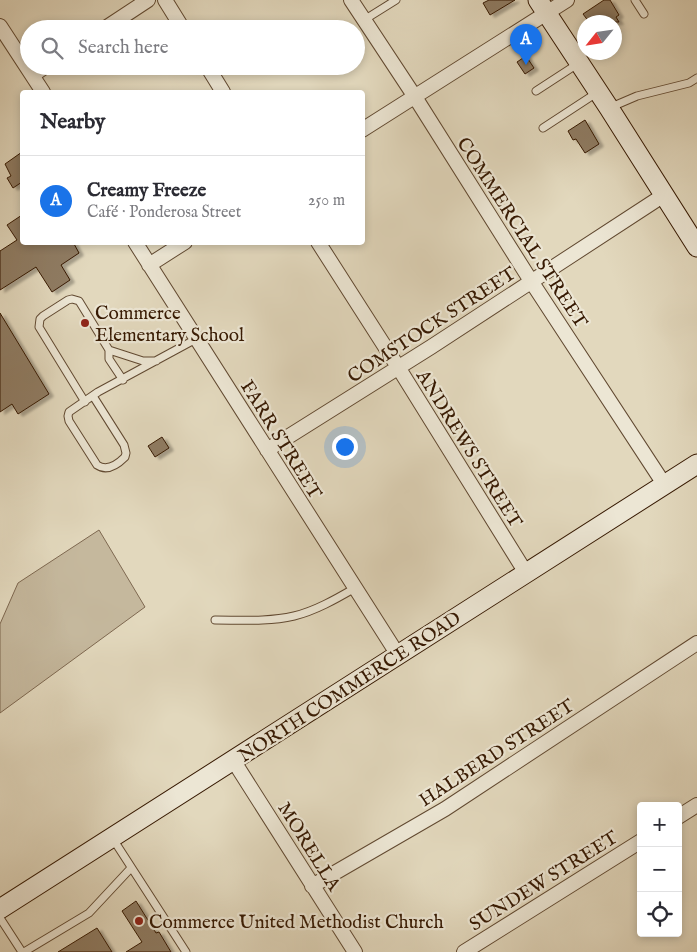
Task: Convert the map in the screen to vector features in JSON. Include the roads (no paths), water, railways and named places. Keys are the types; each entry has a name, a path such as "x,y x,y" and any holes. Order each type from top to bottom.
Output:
{"main road":[{"path":"542,6 697,247"},
{"name":"NORTH COMMERCE ROAD","path":"0,909 697,464"}],"street":[{"path":"118,20 148,0"},
{"path":"165,0 177,20"},
{"name":"COMMERCIAL STREET","path":"351,0 364,20"},
{"path":"365,128 415,97 542,6 567,0"},
{"name":"COMMERCIAL STREET","path":"365,22 664,484"},
{"path":"0,26 20,56"},
{"path":"33,75 42,90"},
{"path":"213,75 222,90"},
{"name":"COMSTOCK STREET","path":"267,450 398,368 664,195"},
{"name":"FARR STREET","path":"137,245 398,655"},
{"path":"149,265 180,245"},
{"name":"ANDREWS STREET","path":"320,245 526,573"},
{"name":"HALBERD STREET","path":"312,886 445,809 697,643"},
{"name":"MORELLA","path":"233,760 355,952"},
{"path":"682,814 697,805"},
{"name":"SUNDEW STREET","path":"464,952 637,844"}],"lane":[{"path":"364,20 396,0"},
{"path":"636,0 644,14"},
{"path":"536,91 579,62"},
{"path":"609,108 637,96 689,83 697,78"},
{"path":"543,128 598,92"},
{"path":"85,402 40,331 40,319 68,300 79,301 109,350 109,359 122,380"},
{"path":"93,396 126,449 125,457 122,460 104,469 97,465 69,421 69,412 93,396 196,339"},
{"path":"109,350 143,361 156,361"},
{"path":"215,620 262,620 296,616 355,588"},
{"path":"111,837 186,952"},
{"path":"0,918 23,952 89,913 131,868"}],"place":[{"name":"Creamy Freeze","path":"526,65"},
{"name":"Commerce Elementary School","path":"85,323"},
{"name":"Commerce United Methodist Church","path":"139,921"}]}
